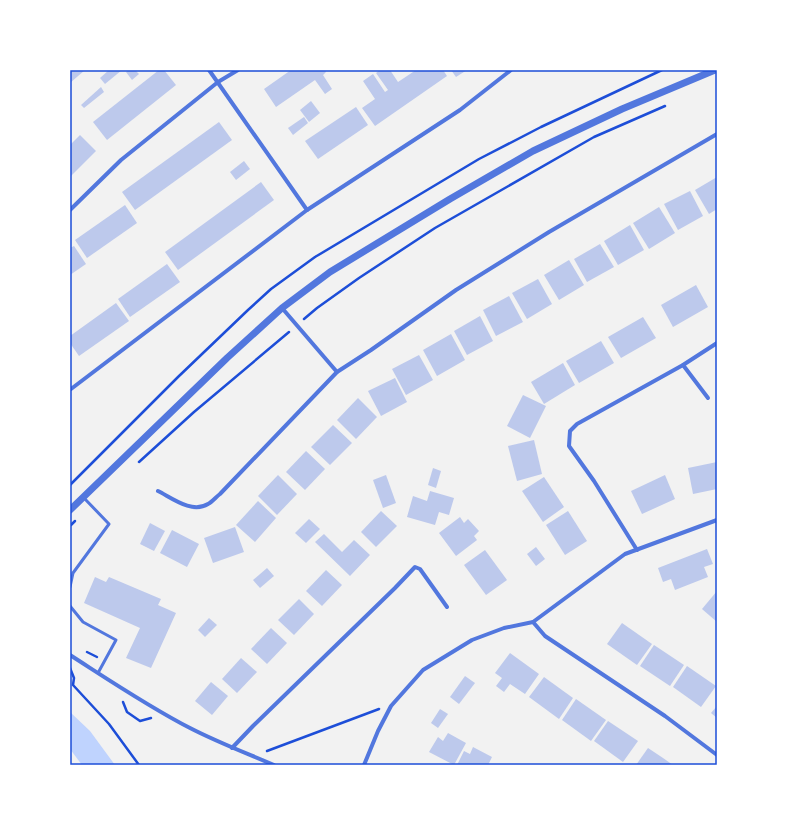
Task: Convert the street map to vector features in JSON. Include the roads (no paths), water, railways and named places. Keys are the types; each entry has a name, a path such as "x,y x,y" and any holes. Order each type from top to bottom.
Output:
{"street":[{"path":"209,70 307,210"},
{"path":"70,210 121,160 218,82 238,70"},
{"path":"71,389 307,210 460,110 511,70"},
{"path":"70,510 227,358 282,308 330,272 379,241 533,151 622,109 715,70"},
{"path":"158,490 187,506 197,508 207,505 337,372 456,290 549,232 717,134"},
{"path":"282,308 337,372"},
{"path":"637,550 594,481 569,446 570,431 577,424 683,365 717,342"},
{"path":"683,365 708,398"},
{"path":"364,765 378,731 391,706 423,670 472,640 504,628 533,622 625,554 717,520"},
{"path":"232,748 415,567 420,569 447,607"},
{"path":"533,622 546,636 665,716 717,755"},
{"path":"70,655 190,728 232,748 274,765"}],"lane":[{"path":"70,587 73,574 109,524 83,496"},
{"path":"70,606 83,622 116,640 98,673"}],"water":[{"path":"70,712 90,731 115,765 82,765 70,749"}]}
